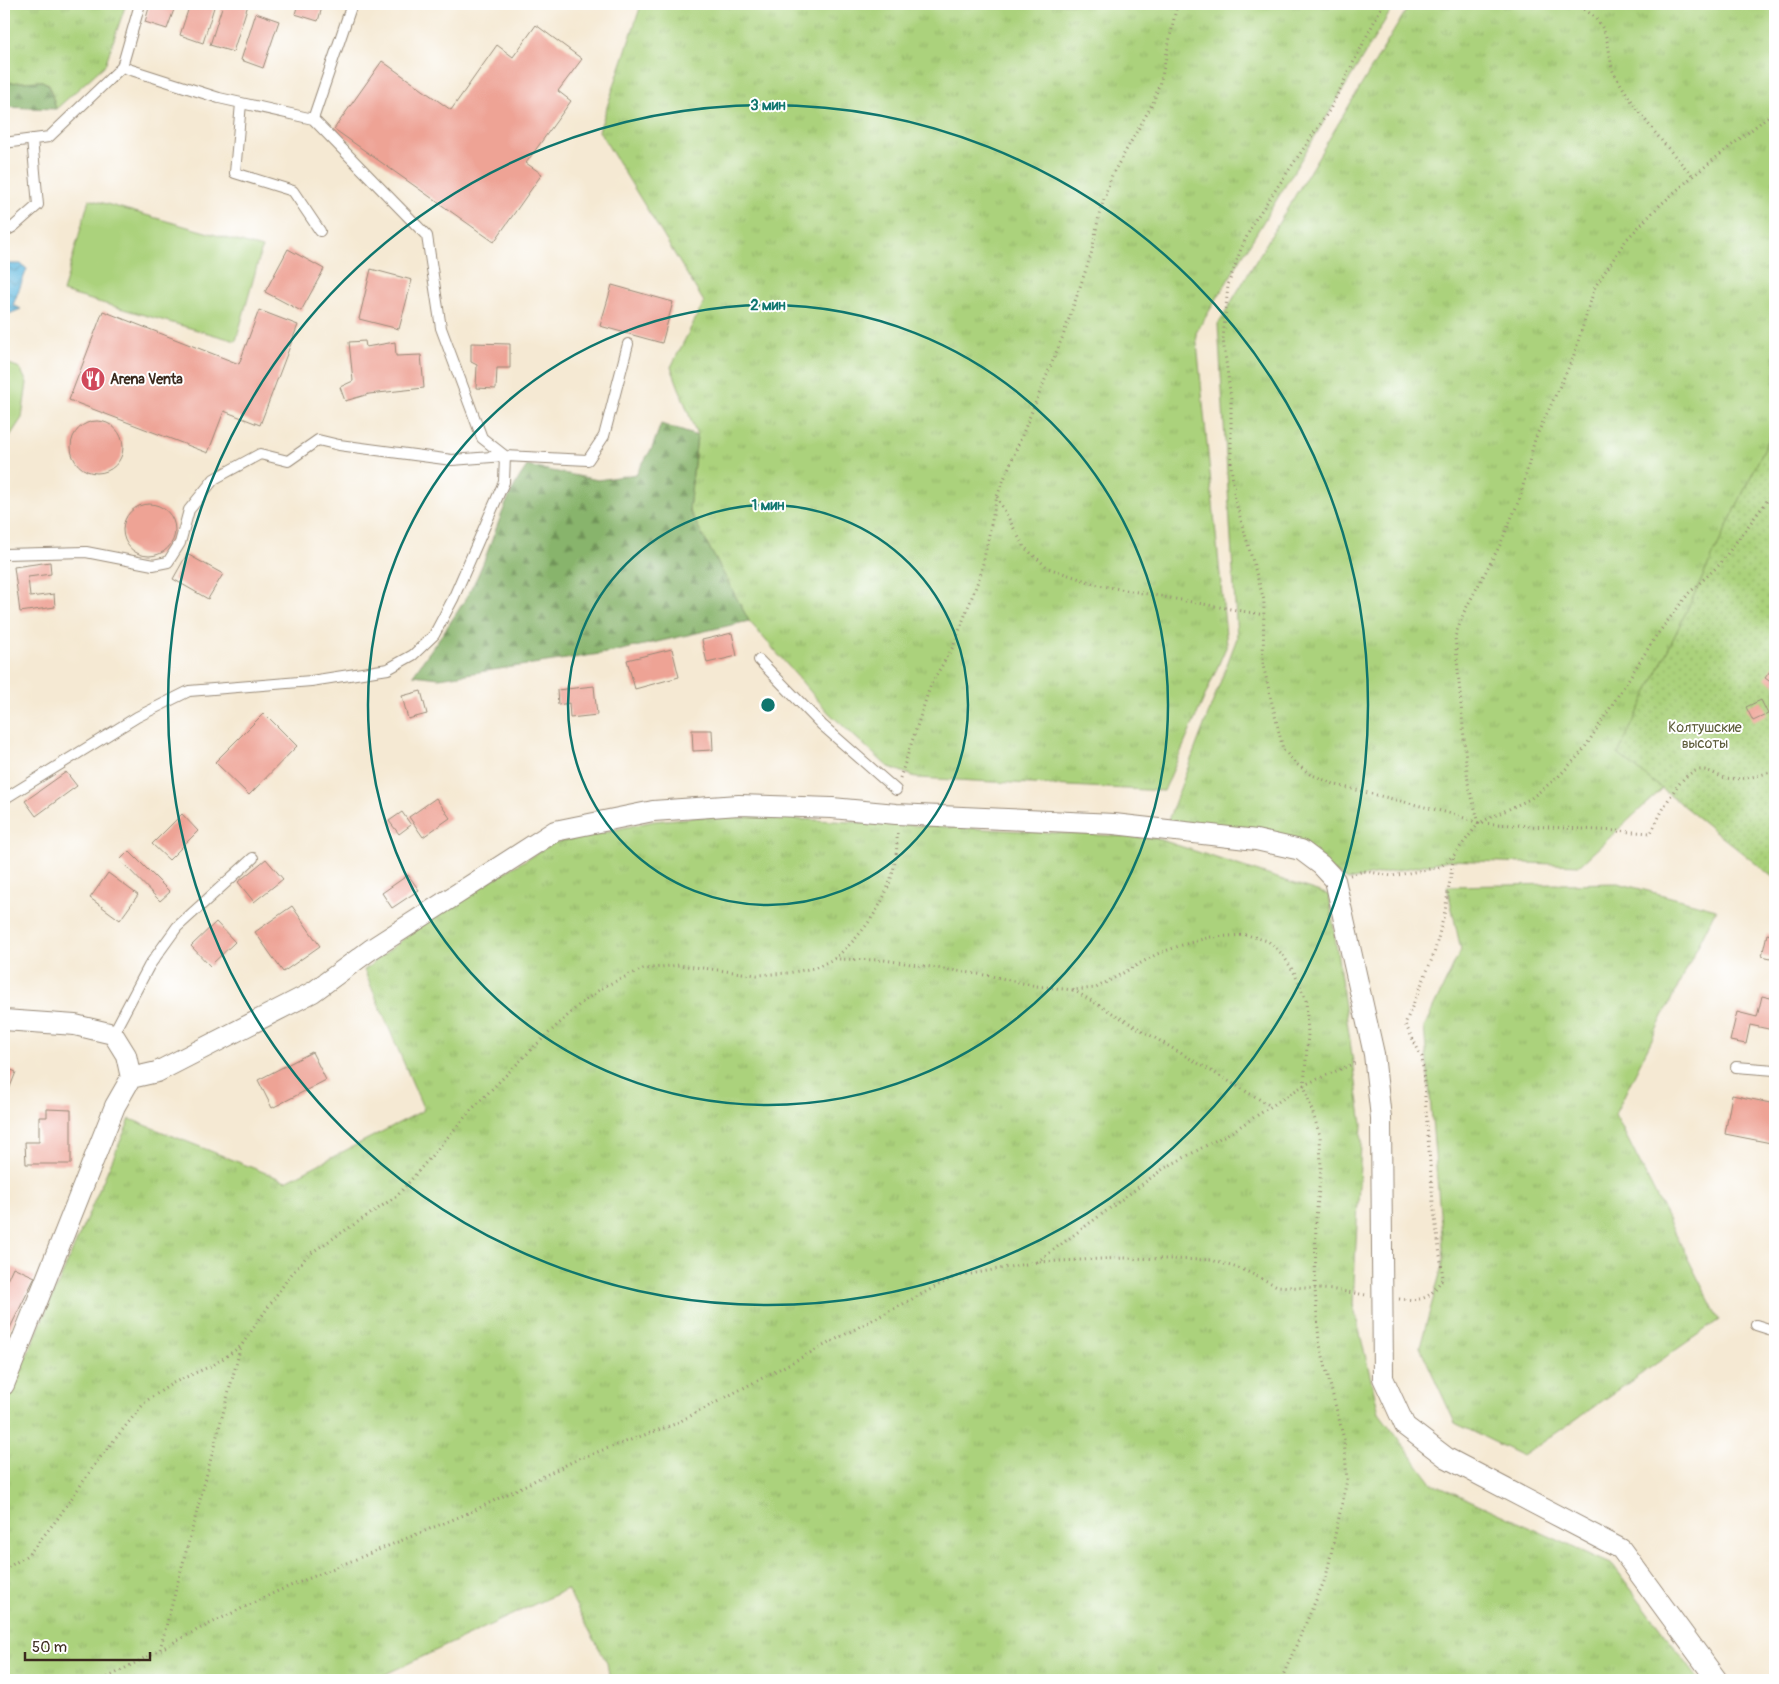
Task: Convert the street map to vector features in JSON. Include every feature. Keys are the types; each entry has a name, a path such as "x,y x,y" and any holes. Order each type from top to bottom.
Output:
{"street":[{"path":"131,1078 157,1072 313,992 370,950 555,831 653,811 739,805 832,808 896,814 1114,824 1256,840 1301,850 1321,864 1335,880 1374,1054 1381,1118 1383,1378 1405,1426 1447,1458 1621,1549 1717,1680"},
{"path":"4,1020 75,1025 113,1034 126,1055 131,1078 115,1106 4,1385"}],"lane":[{"path":"4,143 48,137 122,67 140,4"},
{"path":"313,119 352,4"},
{"path":"122,67 241,103 313,119 427,236 441,328 482,438 506,456"},
{"path":"241,103 235,173 294,191 320,232"},
{"path":"4,232 13,227 38,205 32,140"},
{"path":"4,554 86,552 153,565 168,562 180,543 189,510 214,478 260,454 288,460 318,440 339,445 452,460 506,456 588,460 604,436 628,344"},
{"path":"4,799 137,717 189,691 311,681 388,669 413,655 434,635 453,599 504,482 506,456"},
{"path":"759,660 822,725 896,790"},
{"path":"113,1034 149,966 177,926 253,858"},
{"path":"1736,1067 1775,1070"},
{"path":"1756,1325 1775,1331"}],"path":[{"path":"896,790 931,684 953,647 980,573 997,496 1066,326 1091,255 1100,212 1112,175 1152,103 1162,76 1177,4"},
{"path":"1384,4 1329,111 1254,223 1241,249 1228,285 1223,339 1231,399 1232,474 1235,500 1264,600 1263,665 1284,749 1295,763 1310,774 1336,785 1454,814 1479,823 1651,833 1673,792 1689,773 1702,769 1726,778 1746,778 1775,771"},
{"path":"1576,4 1588,11 1606,30 1612,70 1635,108 1670,152 1693,176"},
{"path":"1479,823 1467,773 1455,637 1461,621 1500,545 1520,498 1535,439 1573,358 1595,287 1626,240 1693,176 1775,111"},
{"path":"1335,880 1364,871 1392,876 1412,874 1440,867 1454,855 1479,823 1530,799 1558,777 1582,752 1656,636 1689,593 1730,552 1775,490"},
{"path":"997,496 1024,547 1048,568 1098,585 1264,615"},
{"path":"160,1650 241,1346 289,1276 308,1255 397,1196 478,1103 580,1004 605,986 642,969 680,965 757,975 788,973 814,968 834,959 855,942 886,896 894,868 897,838 896,814"},
{"path":"103,1680 278,1591 471,1512 578,1460 675,1424 954,1277 1037,1262 1124,1258 1211,1260 1244,1270 1276,1286 1335,1290 1381,1298 1414,1300 1432,1295 1443,1278 1433,1203 1422,1057 1405,1024 1434,954 1445,911 1454,855"},
{"path":"834,959 884,960 991,976 1036,986 1072,990 1096,988 1157,954 1210,937 1246,935 1268,941 1282,954 1294,972 1306,1000 1308,1034 1304,1085 1320,1136 1321,1170 1316,1218 1315,1290 1319,1340 1344,1439 1347,1480 1326,1577 1281,1680"},
{"path":"1072,990 1271,1106"},
{"path":"1037,1262 1163,1169 1233,1131 1304,1085 1374,1054"},
{"path":"4,1570 29,1554 58,1518 98,1460 146,1401 173,1383 215,1364 241,1346"}],"green space":[{"path":"4,4 126,4 105,65 56,109 49,84 42,81 4,83"},
{"path":"639,4 1395,4 1196,333 1227,645 1164,791 918,778 887,766 829,713 749,621 689,510 697,436 671,367 704,302 599,131 640,8"},
{"path":"1410,4 1775,4 1775,649 1701,753 1580,865 1449,860 1348,880 1293,846 1167,823 1237,638 1218,324"},
{"path":"42,81 49,85 56,109 4,107 4,83"},
{"path":"89,199 262,248 236,341 63,292"},
{"path":"4,362 20,368 27,383 22,418 4,445"},
{"path":"661,424 697,436 689,510 749,621 613,652 439,678 413,675 472,588 505,505 527,466 598,480 636,474 652,448"},
{"name":"Колтушские высоты","path":"1775,426 1775,879 1618,754"},
{"path":"743,813 796,819 1155,838 1329,895 1362,1124 1353,1304 1379,1413 1432,1483 1613,1565 1699,1680 610,1680 607,1663 567,1589 373,1680 4,1680 4,1408 130,1119 286,1181 424,1110 364,970 439,911 554,843 654,821"},
{"path":"1618,883 1716,909 1615,1114 1719,1320 1523,1456 1455,1423 1420,1347 1444,1259 1424,1027 1461,950 1447,886"}],"water":[{"path":"4,264 21,264 27,269 13,305 21,309 4,316"}],"building":[{"path":"150,4 176,4 167,29 145,22"},
{"path":"190,4 215,4 203,43 180,35"},
{"path":"223,4 248,5 233,52 210,45"},
{"path":"298,4 323,4 318,21 295,14"},
{"path":"256,13 279,21 263,68 241,60"},
{"path":"536,25 582,59 558,91 571,101 526,163 542,174 494,242 334,129 382,61 451,110 497,45 513,57"},
{"path":"288,249 324,269 301,311 265,292"},
{"path":"371,269 412,280 399,329 359,319"},
{"path":"612,285 673,302 662,343 600,326"},
{"path":"259,310 298,325 260,425 224,411 208,453 69,400 103,311 239,364"},
{"path":"365,341 366,347 395,342 396,356 421,355 424,388 369,394 345,401 340,387 353,381 349,342"},
{"path":"471,343 510,344 510,368 497,368 496,389 476,388 477,365 471,362"},
{"path":"92,421 102,421 116,428 123,442 123,452 116,466 102,473 92,473 82,469 75,462 71,452 71,442 75,432 82,425"},
{"path":"144,504 154,504 168,511 175,525 175,535 168,549 154,556 144,556 134,552 127,545 123,535 123,525 127,515 134,508"},
{"path":"187,554 223,574 208,599 173,579"},
{"path":"50,562 51,574 28,577 30,597 54,594 55,607 20,612 14,567"},
{"path":"732,633 737,656 707,663 702,640"},
{"path":"672,649 679,677 635,689 627,660"},
{"path":"1775,664 1775,685 1765,678"},
{"path":"594,686 597,715 570,718 569,703 558,705 557,690"},
{"path":"421,691 427,714 408,719 402,696"},
{"path":"1761,700 1768,714 1753,721 1746,707"},
{"path":"264,713 297,746 249,795 215,762"},
{"path":"692,730 712,730 713,750 693,751"},
{"path":"66,772 77,786 36,816 25,801"},
{"path":"436,798 450,818 423,837 409,817"},
{"path":"402,812 411,825 399,834 389,821"},
{"path":"182,814 198,831 169,860 152,844"},
{"path":"129,851 170,892 160,901 120,860"},
{"path":"266,859 283,879 254,902 238,882"},
{"path":"108,873 138,895 120,920 90,898"},
{"path":"408,875 419,890 392,908 382,893"},
{"path":"292,906 320,946 283,972 255,932"},
{"path":"216,922 235,942 210,966 191,946"},
{"path":"1767,934 1775,936 1775,959 1762,956"},
{"path":"1762,996 1775,999 1775,1025 1773,1030 1750,1025 1746,1044 1730,1041 1737,1012 1757,1017"},
{"path":"312,1052 326,1080 272,1108 258,1080"},
{"path":"4,1067 16,1072 4,1102"},
{"path":"1732,1095 1775,1104 1775,1124 1771,1143 1725,1134"},
{"path":"47,1109 71,1110 71,1164 26,1164 25,1142 39,1142 39,1117 47,1117"},
{"path":"13,1267 35,1277 10,1328 4,1325 4,1287"}],"place":[{"name":"Arena Venta","path":"93,379"}]}
